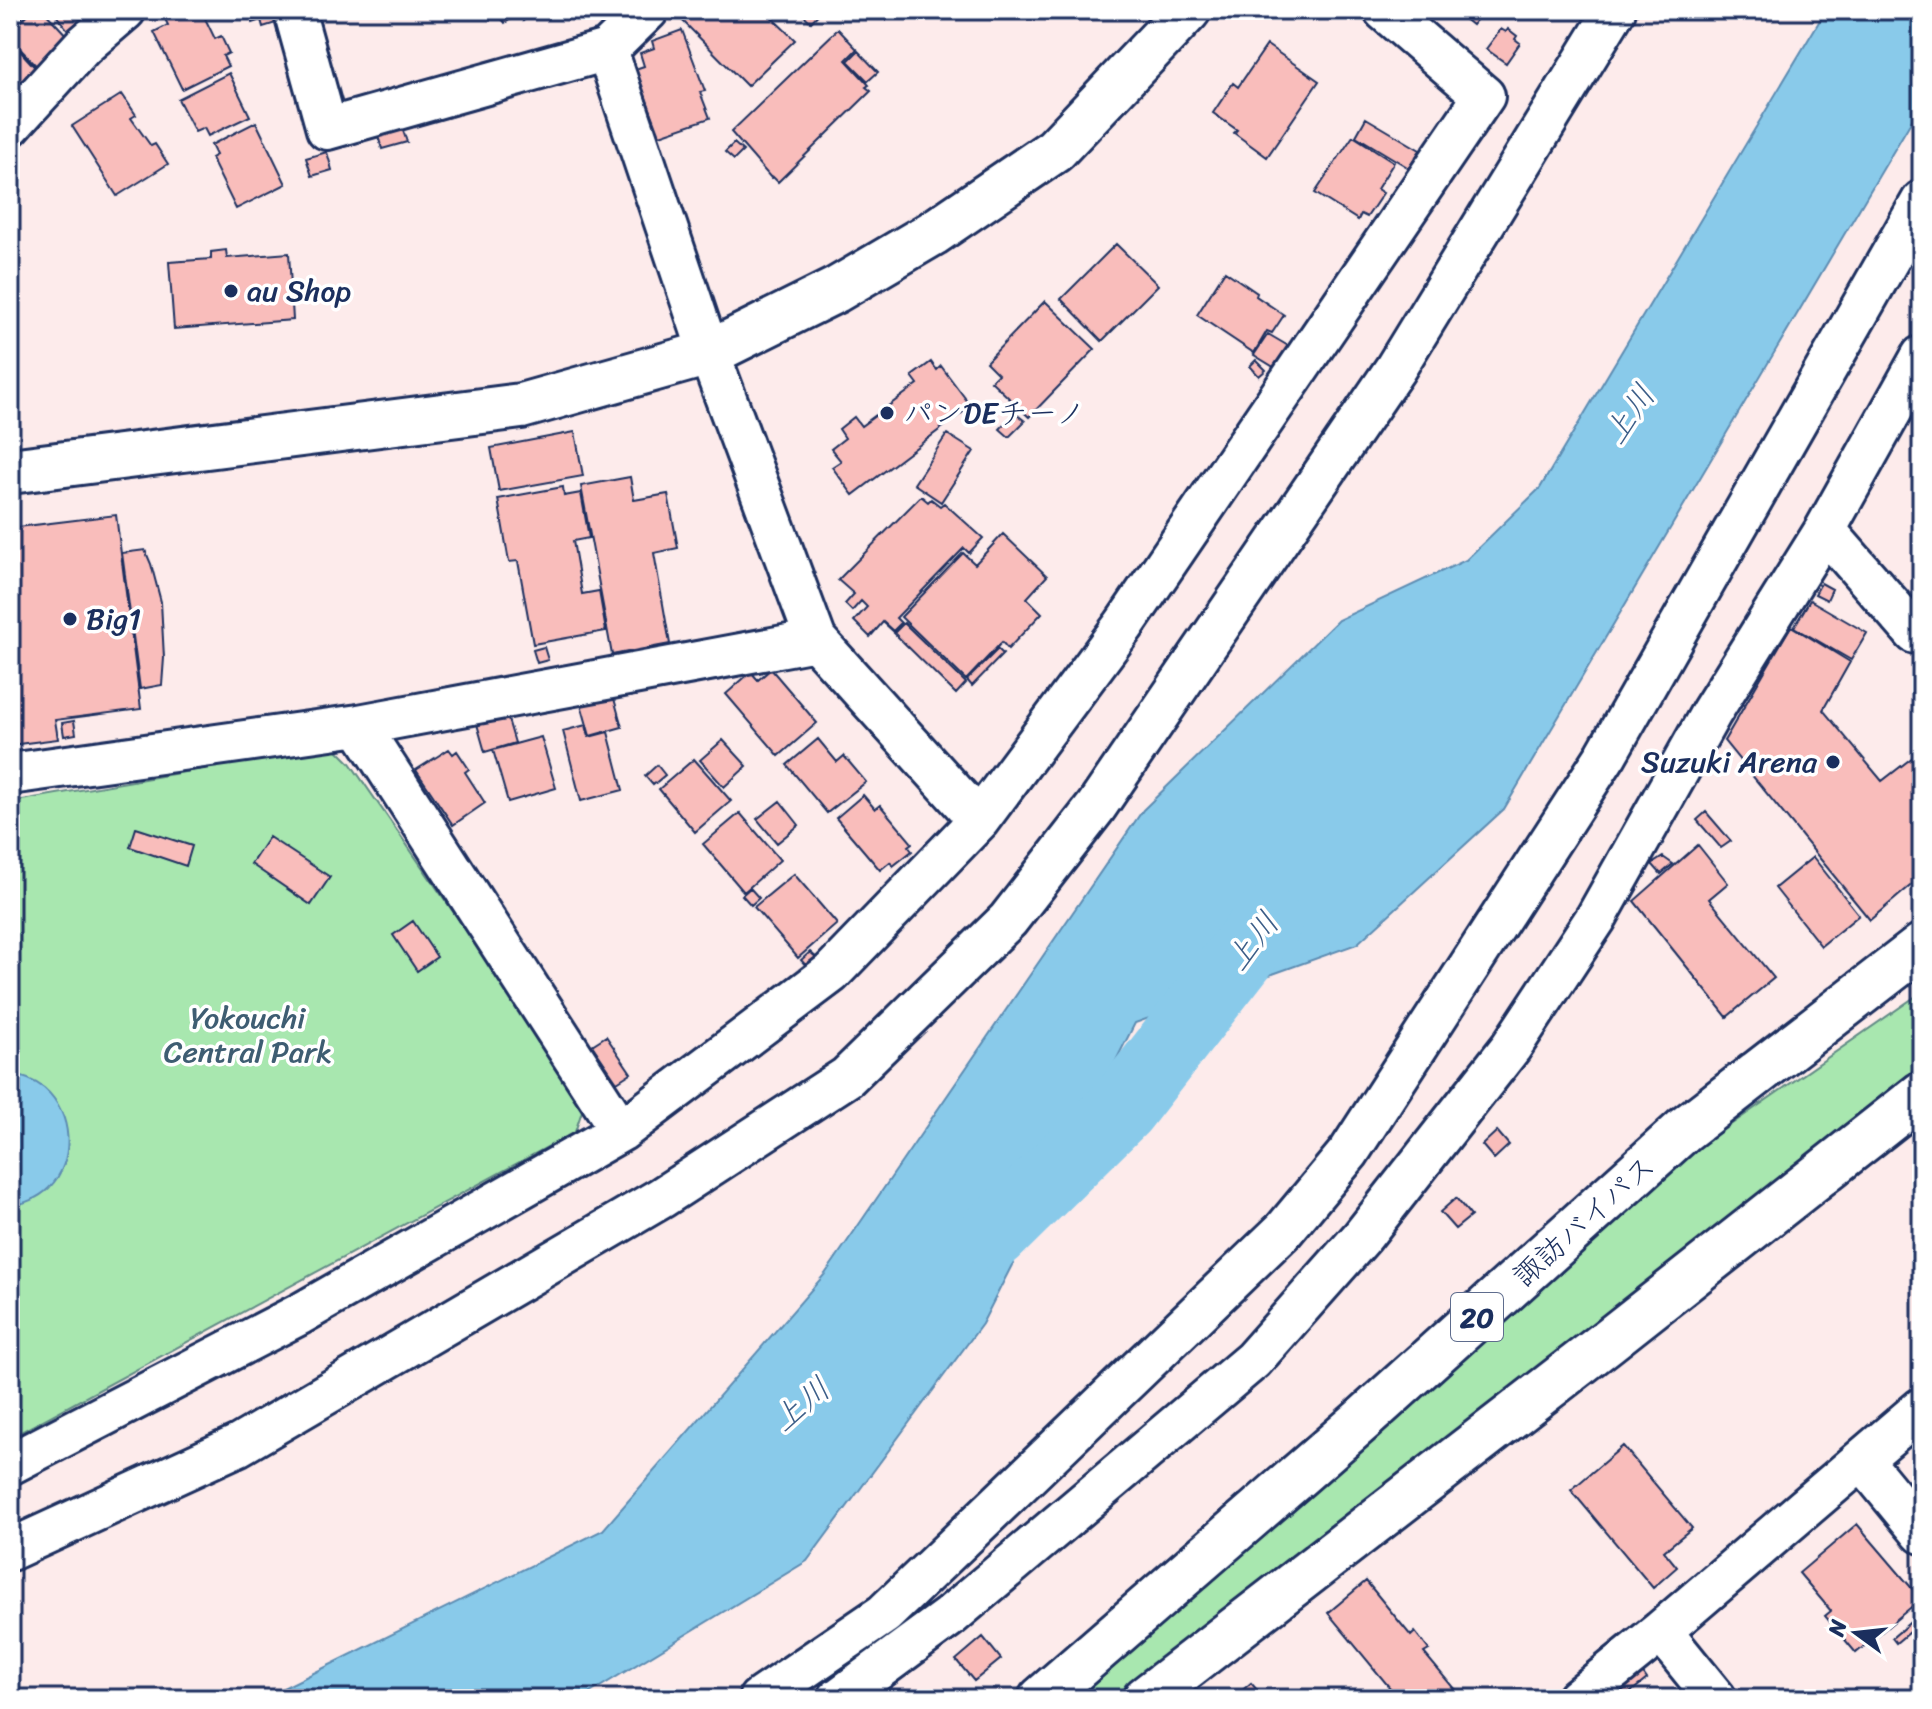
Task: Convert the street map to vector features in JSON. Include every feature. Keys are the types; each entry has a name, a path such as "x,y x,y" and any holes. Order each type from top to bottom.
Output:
{"main road":[{"path":"10,471 521,406 709,353 836,290 933,233 1055,150 1188,10"},
{"name":"諏訪バイパス","path":"1041,1699 1361,1421 1685,1129 1922,946"},
{"path":"1145,1699 1922,1094"}],"street":[{"path":"10,126 83,46 125,10"},
{"path":"294,10 327,129 607,50 648,10"},
{"path":"10,1464 300,1314 621,1131 831,973 979,820 1124,625 1484,96 1384,10"},
{"path":"10,1550 239,1445 661,1198 847,1077 1008,920 1096,807 1395,369 1615,10"},
{"path":"607,50 709,353 816,640 979,820"},
{"path":"759,1699 884,1614 1284,1230 1349,1152 1606,755 1922,201"},
{"path":"838,1699 949,1617 1253,1360 1362,1237 1511,1047 1596,918 1711,713 1825,530 1922,356"},
{"path":"1825,530 1915,633 1922,628"},
{"path":"10,774 359,725 816,640"},
{"path":"359,725 621,1131"},
{"path":"1577,1699 1922,1408"},
{"path":"1862,1460 1922,1533"},
{"path":"1661,1631 1716,1699"}],"green space":[{"name":"Yokouchi Central Park","path":"324,748 337,750 350,763 585,1102 575,1132 10,1438 10,802"},
{"path":"1922,992 1922,1068 1291,1561 1122,1699 1072,1699 1690,1153"}],"water":[{"path":"1826,10 1922,10 1922,103 1504,809 1357,944 1135,1023 982,1324 807,1561 580,1699 261,1699 603,1530 825,1274 1143,810 1338,620 1466,560 1540,488"},
{"path":"10,1074 36,1083 54,1098 61,1110 68,1137 64,1164 49,1188 36,1198 10,1207"}],"building":[{"path":"10,10 23,10 19,13 22,17 10,27"},
{"path":"32,10 43,10 69,38 46,76 10,38 10,33"},
{"path":"52,10 104,10 72,35"},
{"path":"179,10 201,10 215,39 221,36 229,53 223,56 228,66 182,89 154,32 168,25 164,17"},
{"path":"248,10 293,10 295,17 263,27 261,20 252,23"},
{"path":"495,10 536,10 523,21 518,14 505,23"},
{"path":"764,10 795,40 747,86 674,12"},
{"path":"798,10 822,10 811,22"},
{"path":"1453,10 1484,10 1472,25"},
{"path":"838,29 857,49 846,60 871,91 778,182 731,132"},
{"path":"1501,29 1506,32 1508,29 1520,43 1506,63 1486,49"},
{"path":"682,30 705,91 700,92 710,118 660,135 635,69 644,66 640,53 654,48 652,41"},
{"path":"10,40 41,74 10,102"},
{"path":"1267,45 1319,81 1267,157 1213,113 1233,83 1238,87"},
{"path":"858,51 878,72 868,81 848,61"},
{"path":"229,73 250,116 208,136 204,128 195,132 178,99"},
{"path":"122,94 136,115 131,118 151,146 155,144 168,164 117,196 72,126"},
{"path":"1366,118 1420,150 1409,168 1356,136"},
{"path":"256,122 286,184 236,209 211,158 216,155 211,145"},
{"path":"402,128 407,142 382,149 378,136"},
{"path":"1353,136 1394,162 1377,189 1383,193 1367,217 1361,214 1358,220 1315,193"},
{"path":"734,143 743,151 734,160 725,152"},
{"path":"327,152 332,170 312,176 306,158"},
{"path":"1116,244 1158,285 1102,341 1061,299"},
{"name":"au Shop","path":"226,250 227,258 289,253 293,320 174,329 169,262 211,259 211,252"},
{"path":"1225,271 1284,315 1272,333 1267,331 1254,353 1197,315"},
{"path":"1045,301 1095,349 1029,417 991,381 998,374 986,362"},
{"path":"1268,334 1290,347 1277,369 1254,355"},
{"path":"1256,360 1266,370 1259,376 1250,366"},
{"path":"931,362 937,370 941,366 971,406 853,495 832,467 841,461 831,449 845,438 839,429 854,417 861,426 918,384 912,376"},
{"path":"1015,413 1025,421 1009,437 1000,429"},
{"path":"575,432 583,476 499,491 491,448"},
{"path":"947,434 974,451 941,502 914,484"},
{"path":"630,477 634,500 668,494 678,548 654,553 670,644 612,655 581,486"},
{"path":"563,487 564,496 581,493 589,538 573,541 582,594 599,591 606,631 533,644 518,561 509,562 498,499"},
{"path":"921,496 940,506 944,503 983,538 969,553 964,548 896,618 901,623 893,631 883,622 870,637 854,621 867,607 861,601 852,611 845,604 854,594 838,580"},
{"name":"Big1","path":"116,515 141,709 55,720 58,739 10,745 10,528"},
{"path":"1003,534 1047,576 1027,598 1042,613 1008,649 1002,642 966,680 901,617 963,553 975,564"},
{"path":"145,550 161,602 164,658 162,685 140,689 122,553"},
{"path":"1821,583 1832,589 1827,600 1815,594"},
{"path":"1810,600 1867,633 1851,660 1794,627"},
{"path":"904,623 966,683 956,694 894,633"},
{"path":"1791,626 1850,662 1823,710 1882,781 1922,750 1922,876 1870,920 1724,741"},
{"path":"544,647 548,660 537,663 533,650"},
{"path":"998,649 1003,654 972,686 967,680"},
{"path":"771,669 817,723 779,756 726,694 751,672 758,680"},
{"path":"613,695 622,727 590,736 581,704"},
{"path":"507,716 515,743 485,752 477,724"},
{"path":"74,721 76,734 64,736 62,723"},
{"path":"586,725 589,737 608,732 623,790 581,801 563,731"},
{"path":"541,737 556,788 508,802 493,750"},
{"path":"818,739 837,762 844,756 866,782 827,813 787,765"},
{"path":"723,740 747,766 724,787 700,760"},
{"path":"449,749 453,754 457,751 469,769 465,772 485,803 453,825 416,770"},
{"path":"694,759 731,801 695,832 659,789"},
{"path":"657,765 665,775 653,785 645,776"},
{"path":"863,795 875,809 880,805 912,843 908,846 912,851 893,866 890,862 880,870 836,818"},
{"path":"780,801 799,825 777,843 757,819"},
{"path":"1706,812 1731,841 1721,848 1697,820"},
{"path":"740,813 780,860 744,892 703,844"},
{"path":"136,828 192,846 186,866 130,847"},
{"path":"269,837 330,877 311,905 251,864"},
{"path":"1698,845 1728,883 1709,899 1774,978 1727,1017 1634,901"},
{"path":"1663,857 1673,864 1661,874 1652,864"},
{"path":"1813,857 1859,915 1821,946 1775,888"},
{"path":"794,874 837,924 798,958 754,907"},
{"path":"750,888 759,898 751,905 742,895"},
{"path":"413,921 437,957 417,971 393,935"},
{"path":"810,952 818,959 808,968 801,960"},
{"path":"606,1036 631,1073 617,1082 592,1045"},
{"path":"1497,1131 1509,1145 1494,1159 1482,1145"},
{"path":"1456,1198 1471,1216 1455,1229 1440,1212"},
{"path":"1623,1446 1692,1528 1664,1551 1677,1567 1653,1588 1571,1490"},
{"path":"1857,1524 1921,1599 1856,1653 1825,1616 1831,1611 1799,1573"},
{"path":"1366,1581 1411,1636 1415,1632 1429,1650 1424,1653 1456,1691 1446,1699 1399,1699 1328,1613"},
{"path":"1922,1612 1922,1621 1896,1643 1892,1638"},
{"path":"983,1637 1001,1659 974,1681 956,1660"},
{"path":"1642,1672 1647,1679 1622,1699 1609,1699"},
{"path":"1251,1683 1265,1699 1232,1699"}],"waterway":[{"name":"上川","path":"994,1234 1122,1108 1267,922"}],"place":[{"name":"au Shop","path":"231,291"},
{"name":"パンDEチーノ","path":"887,413"},
{"name":"Big1","path":"70,619"},
{"name":"Suzuki Arena","path":"1833,762"}]}
